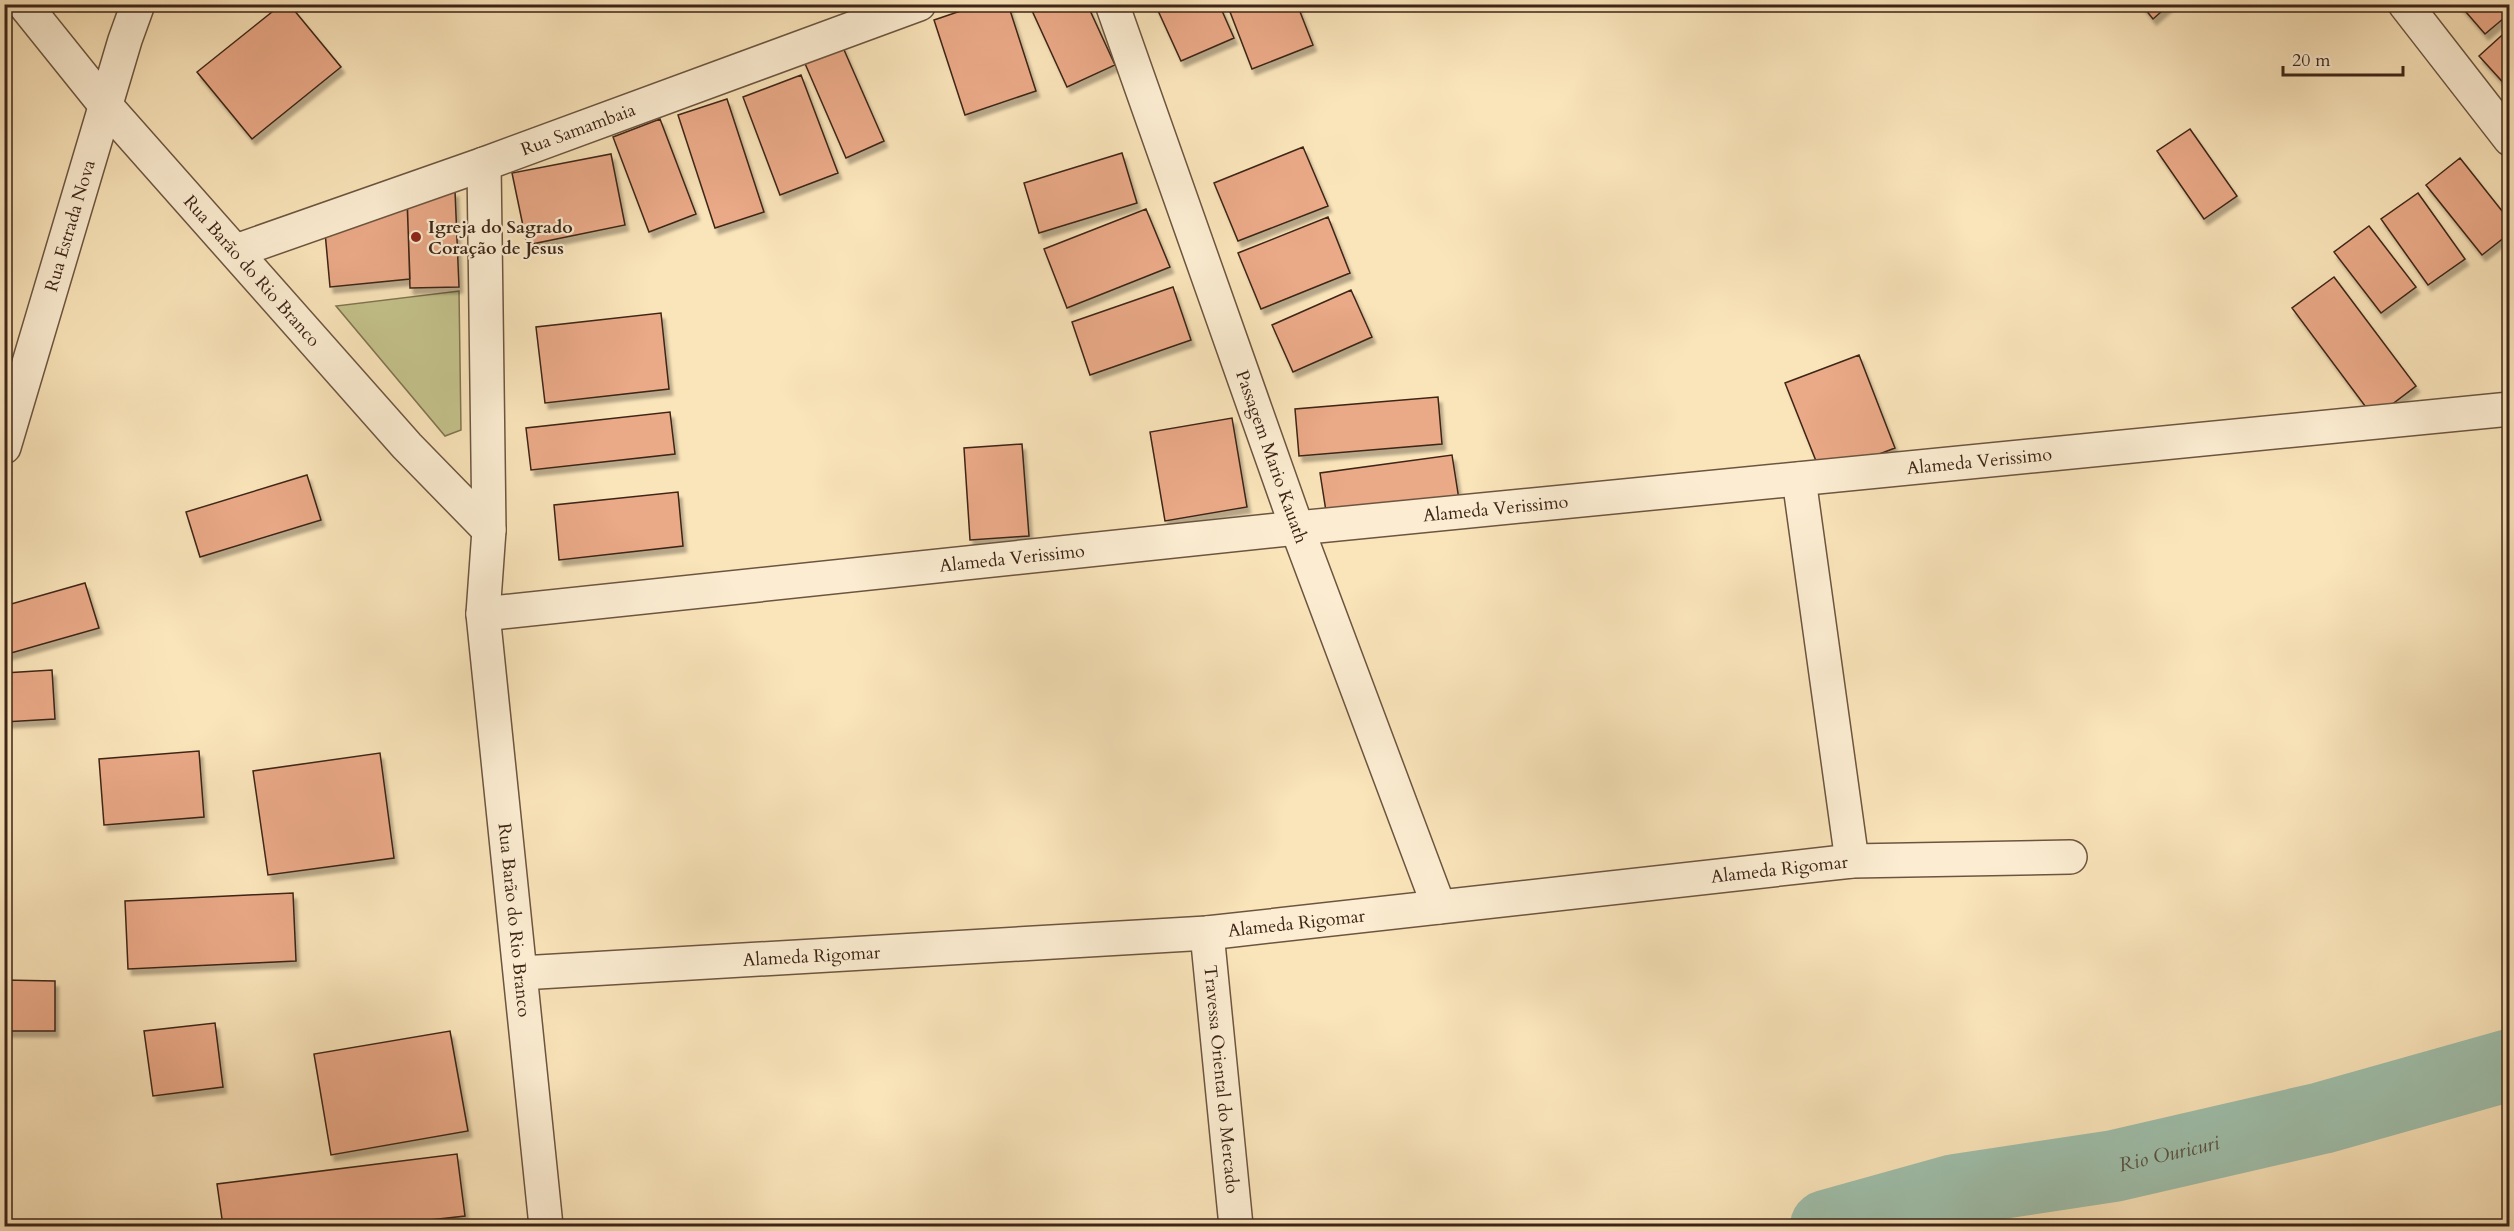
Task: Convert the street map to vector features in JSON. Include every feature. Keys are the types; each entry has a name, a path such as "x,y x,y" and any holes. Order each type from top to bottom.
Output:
{"street":[{"name":"Rua Barão do Rio Branco","path":"24,4 106,106 406,446 489,530"},
{"name":"Rua Estrada Nova","path":"4,447 138,4"},
{"name":"Rua Samambaia","path":"236,251 484,164 919,4"},
{"name":"Passagem Mario Kauath","path":"1112,4 1297,528 1439,907"},
{"path":"2405,4 2510,139"},
{"name":"Rua Barão do Rio Branco","path":"484,164 489,530 483,614 546,1227"},
{"name":"Alameda Verissimo","path":"483,614 1297,528 2510,409"},
{"path":"1799,479 1852,861"},
{"name":"Alameda Rigomar","path":"521,973 1207,933 1852,861 2070,857"},
{"name":"Travessa Oriental do Mercado","path":"1207,933 1236,1227"}],"shaded area":[{"path":"459,291 461,430 445,436 336,306"}],"building":[{"path":"282,4 289,4 341,67 252,139 197,72"},
{"path":"981,4 1008,4 1036,91 965,115 934,20"},
{"path":"1029,4 1087,4 1115,65 1067,87"},
{"path":"1155,4 1219,4 1234,38 1181,61"},
{"path":"1227,4 1297,4 1313,45 1252,69"},
{"path":"2141,4 2170,4 2153,19"},
{"path":"2459,4 2510,4 2510,13 2485,34"},
{"path":"2510,28 2510,89 2509,89 2479,56"},
{"path":"841,43 884,141 846,158 803,59"},
{"path":"801,75 838,173 780,195 743,97"},
{"path":"727,99 764,212 715,228 678,115"},
{"path":"660,119 696,214 649,232 613,137"},
{"path":"2190,129 2237,196 2204,219 2157,151"},
{"path":"1303,147 1328,206 1238,241 1214,183"},
{"path":"1122,153 1137,203 1039,233 1024,183"},
{"path":"611,154 625,225 527,245 512,173"},
{"path":"2460,158 2510,221 2510,233 2482,255 2426,185"},
{"path":"455,191 459,287 410,288 407,193"},
{"path":"2418,193 2465,259 2428,285 2381,219"},
{"path":"407,200 410,279 330,287 324,221"},
{"path":"1146,209 1170,267 1067,308 1044,249"},
{"path":"1328,217 1350,273 1261,309 1238,253"},
{"path":"2369,226 2416,287 2381,313 2334,252"},
{"path":"2334,277 2416,386 2374,418 2292,308"},
{"path":"1173,287 1191,340 1090,375 1072,322"},
{"path":"1351,290 1372,337 1293,372 1272,325"},
{"path":"661,313 669,389 545,403 536,327"},
{"path":"1859,355 1895,448 1822,476 1785,383"},
{"path":"1438,397 1442,444 1299,456 1295,409"},
{"path":"670,412 675,454 531,470 526,428"},
{"path":"1232,418 1247,507 1165,521 1150,432"},
{"path":"1022,444 1029,536 970,540 964,448"},
{"path":"1452,455 1460,506 1328,524 1320,473"},
{"path":"307,475 321,520 200,557 186,512"},
{"path":"678,492 683,546 559,560 554,505"},
{"path":"85,583 99,628 4,655 4,606"},
{"path":"52,670 55,719 4,722 4,673"},
{"path":"199,751 204,817 104,825 99,759"},
{"path":"380,753 394,858 268,875 253,771"},
{"path":"293,893 296,961 128,969 125,901"},
{"path":"4,980 55,981 55,1031 4,1031"},
{"path":"215,1023 223,1087 153,1096 144,1031"},
{"path":"450,1031 468,1131 331,1155 314,1054"},
{"path":"457,1154 465,1216 376,1226 223,1226 217,1184"}],"waterway":[{"name":"Rio Ouricuri","path":"1826,1226 1955,1190 2114,1166 2322,1118 2510,1065"}],"place":[{"name":"Igreja do Sagrado Coração de Jesus","path":"416,237"}]}
